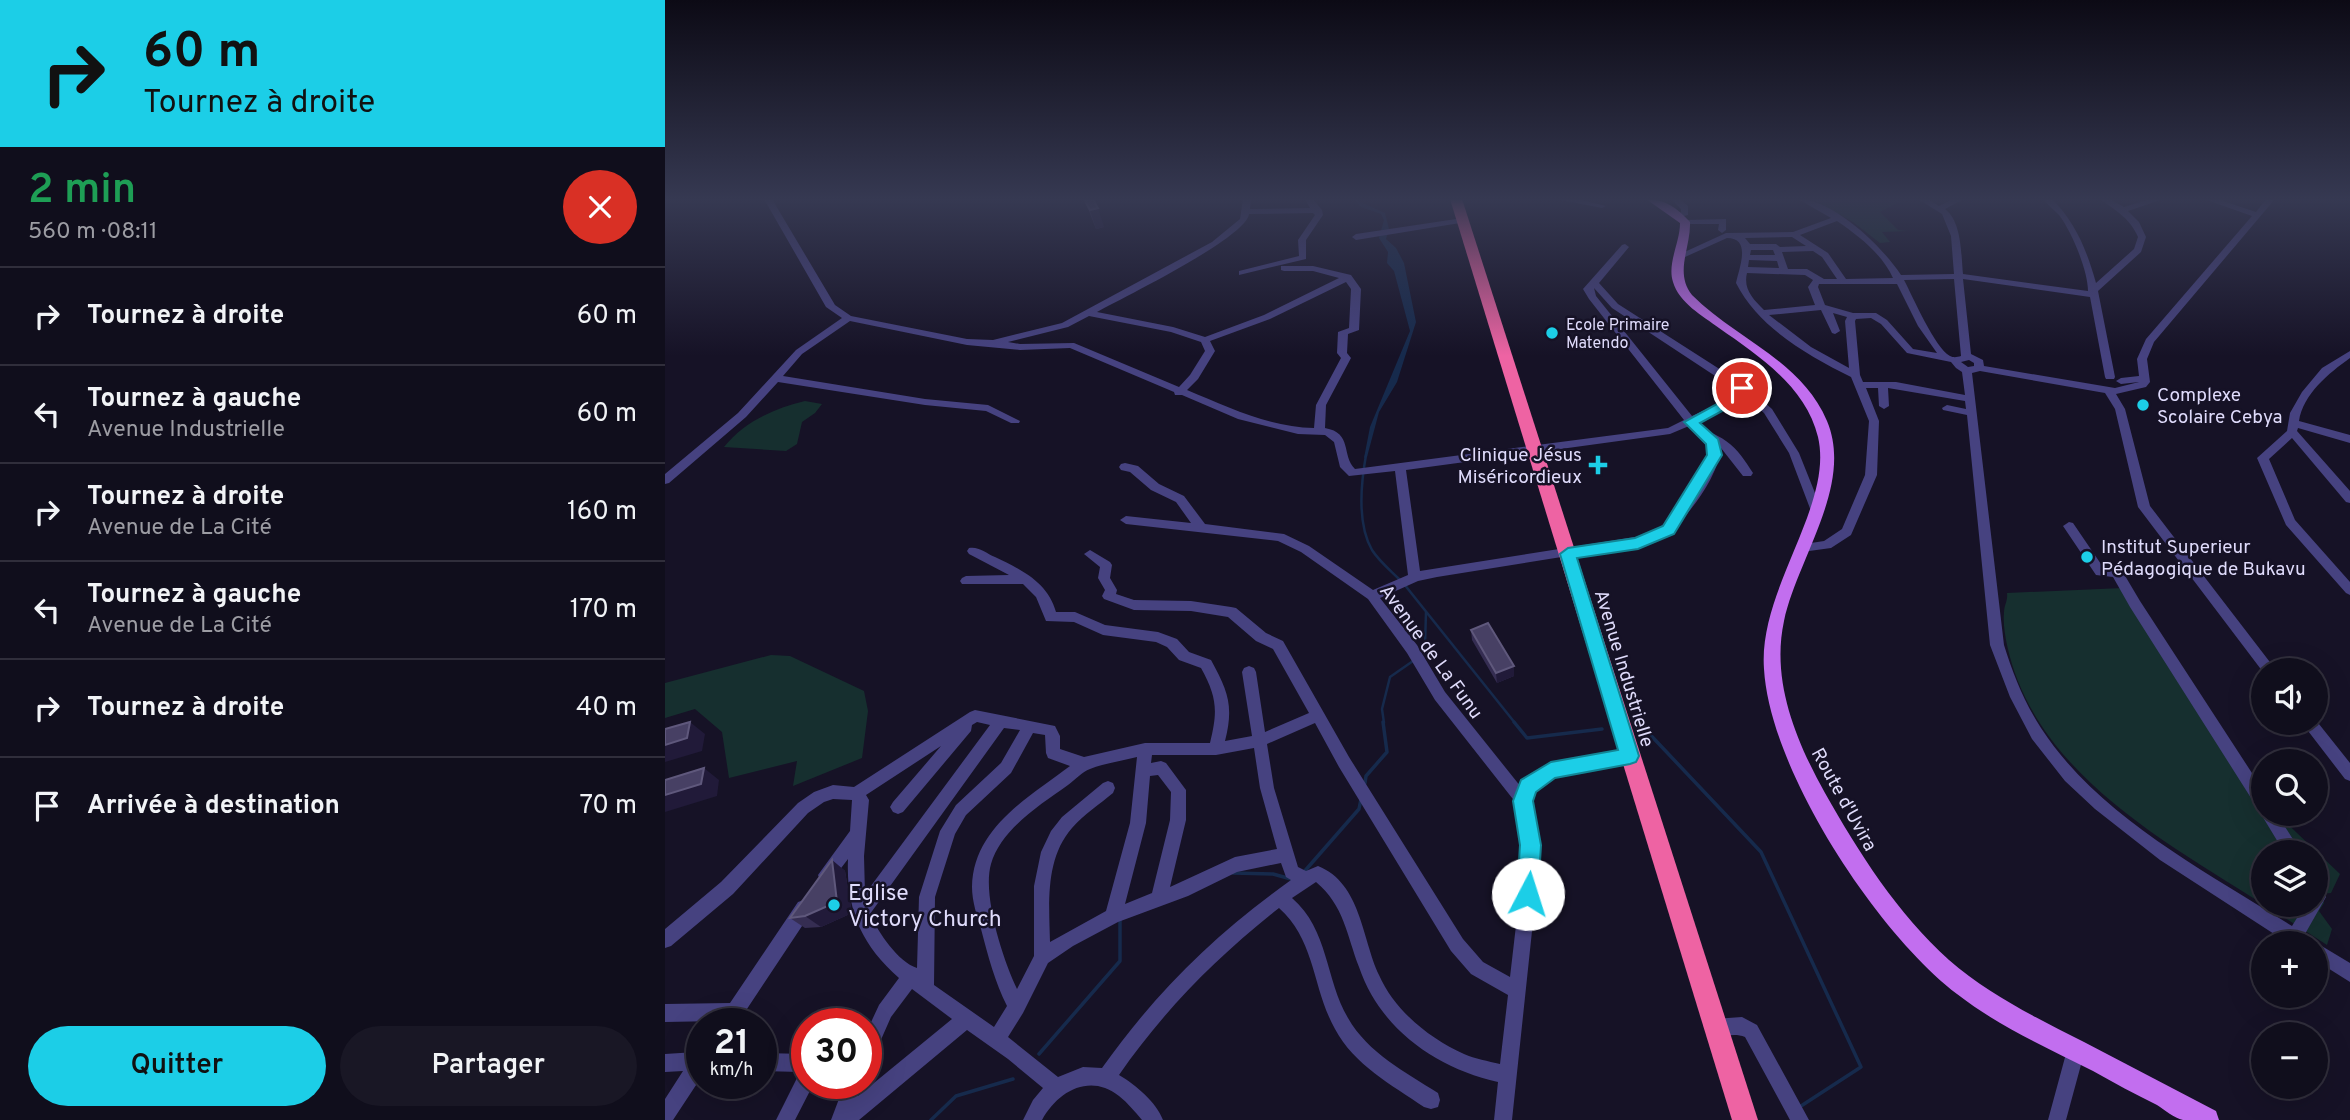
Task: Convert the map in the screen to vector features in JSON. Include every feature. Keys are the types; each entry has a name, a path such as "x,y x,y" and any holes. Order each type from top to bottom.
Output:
{"highway":[{"name":"Avenue Industrielle","path":"1474,251 1686,929 1714,1028 1745,1120"}],"main road":[{"name":"Route d'Uvira","path":"1682,251 1678,279 1691,301 1776,365 1816,412 1826,440 1827,456 1822,491 1778,611 1772,646 1775,690 1800,768 1862,875 1902,928 1963,986 2207,1120"}],"street":[{"path":"797,251 826,302 848,318 929,337 1020,347 1071,345 1160,382 1179,393 1242,417 1289,430 1319,431 1335,435 1345,454 1346,467 1353,473 1536,451 1670,431 1749,393"},
{"path":"993,342 1045,333 1089,313 1203,251"},
{"path":"1242,273 1303,257 1303,251"},
{"path":"1372,596 1406,581 1638,543 1668,530 1715,455 1716,449 1705,434 1691,422 1588,289 1621,251"},
{"path":"1682,256 1696,251"},
{"path":"1795,251 1779,254 1746,252 1742,289 1764,313 1814,355 1857,380 1971,406"},
{"path":"1818,251 1827,258 1844,282"},
{"path":"1878,251 1898,279 1918,322 1958,365 1972,363 2113,385 2141,385 2144,379 2143,359 2149,341 2226,251"},
{"path":"1957,251 1972,363 1971,406 1997,645 2007,678 2046,747 2072,776 2130,828 2285,931"},
{"path":"2081,251 2144,507 2260,658"},
{"path":"2093,293 2136,251"},
{"path":"1779,254 1785,272"},
{"path":"1284,268 1323,271 1347,277 1356,289 1354,330 1343,332 1342,353 1346,358 1321,405 1319,431"},
{"path":"1743,270 1812,273 1817,280"},
{"path":"1817,280 1844,282 1961,276 2093,293"},
{"path":"1089,313 1173,330 1205,340 1266,317 1347,277"},
{"path":"1817,280 1814,287 1835,331"},
{"path":"1594,283 1628,315 1749,393 1777,421 1794,453 1815,508"},
{"path":"1764,313 1824,307 1853,316 1873,315 1884,322 1910,351 1951,359"},
{"path":"1802,548 1826,545 1847,532 1864,494 1872,467 1874,421 1857,380 1851,355 1853,316"},
{"path":"665,480 742,415 799,352 848,318"},
{"path":"1179,393 1207,359 1210,351 1205,340"},
{"path":"2350,354 2326,370 2306,394 2292,428 2267,453 2264,464 2290,522 2350,590"},
{"path":"773,378 925,402 988,408 1015,421"},
{"path":"1883,385 1884,406"},
{"path":"1947,408 1971,406"},
{"path":"2292,428 2350,439"},
{"path":"2292,428 2350,499"},
{"path":"1705,434 1724,443 1747,473"},
{"path":"1125,467 1134,469 1155,486 1180,499 1201,528"},
{"path":"1399,467 1406,581"},
{"name":"Avenue de La Funu","path":"1126,520 1280,537 1305,549 1372,596 1412,649 1440,696 1523,801"},
{"path":"2069,526 2100,572 2117,572 2125,581 2136,604 2251,785"},
{"path":"973,551 1029,580 1049,603 1051,617 1075,617 1103,630 1157,637 1172,643 1185,656 1206,664 1223,696 1225,708 1216,749"},
{"path":"1090,554 1106,565 1104,578 1111,590 1108,596 1122,603 1217,608 1238,616 1261,637 1278,645 1362,793 1457,945 1483,973 1517,990"},
{"path":"966,581 1029,580"},
{"path":"1249,672 1267,788 1287,853 1299,876"},
{"path":"1017,1007 1005,987 981,900 981,873 988,852 1008,823 1084,764 1145,749 1216,749 1259,741 1318,715"},
{"path":"898,807 975,716"},
{"path":"665,940 727,888 811,803 832,792 856,794 975,716 1050,730 1053,736 1053,753 1084,764"},
{"path":"861,913 1001,721"},
{"path":"882,1018 885,1011 918,981 927,897 948,831 961,810 1006,768 1029,727"},
{"path":"2319,735 2350,774"},
{"path":"1113,916 1138,823 1145,749"},
{"path":"1503,1120 1531,865 1523,801 1528,787 1551,771 1630,756"},
{"path":"1144,771 1161,768 1179,790 1178,820 1159,898"},
{"path":"996,1039 1017,1007 1042,957 1041,880 1051,843 1067,822 1108,788"},
{"path":"856,794 861,800 856,834 855,881 861,913 876,943 918,981 1055,1086"},
{"path":"737,1008 856,834"},
{"path":"1042,957 1113,916 1235,865 1287,853"},
{"path":"1107,1077 1144,1022 1199,962 1279,897 1299,876 1318,874 1330,881 1342,897 1381,998 1425,1040 1458,1061 1508,1075"},
{"path":"1279,897 1292,906 1318,947 1339,1022 1357,1049 1431,1100"},
{"path":"2328,959 2350,973"},
{"path":"665,1013 686,1015"},
{"path":"842,1120 966,1019"},
{"path":"1714,1028 1742,1026 1751,1031 1800,1120"},
{"path":"2057,1120 2076,1050"},
{"path":"665,1063 686,1061"},
{"path":"1032,1120 1042,1099 1055,1086 1084,1076 1107,1077 1125,1089 1154,1120"},
{"path":"665,1116 686,1083"},
{"path":"785,1120 796,1099"},
{"path":"842,1120 849,1099"}],"green space":[{"path":"805,401 822,404 802,422 797,444 786,451 724,447 741,430 760,417"},
{"path":"2123,588 2251,782 2251,826 2290,826 2304,840 2251,840 2251,896 2145,828 2073,766 2044,730 2022,690 2007,645 2004,617 2007,593"},
{"path":"771,655 790,656 864,691 868,711 862,758 793,786 797,761 729,778 722,732 695,709 665,718 665,683"},
{"path":"2328,863 2340,874 2331,893 2328,893"},
{"path":"2284,917 2323,917 2332,929 2328,942 2328,931 2305,931"}],"water":[{"path":"1398,251 1404,263 1416,322 1397,382 1379,412 1367,457 1364,458 1370,427 1410,331 1394,271 1387,263 1388,252"}],"building":[{"path":"1488,623 1514,666 1496,673 1471,630"},
{"path":"690,722 687,738 665,745 665,729"},
{"path":"704,768 701,784 665,795 665,780"},
{"path":"832,860 837,902 805,916 790,918"}],"waterway":[{"path":"1366,455 1362,516 1367,540 1381,562 1399,579"},
{"path":"1404,584 1515,723"},
{"path":"1421,654 1425,646 1426,612"},
{"path":"1384,723 1382,709 1390,677 1413,661"},
{"path":"1365,783 1366,776 1387,752 1383,722"},
{"path":"1514,722 1527,738 1602,729"},
{"path":"1642,726 1761,852 1861,1067 1801,1106"},
{"path":"1303,873 1359,809 1361,799"},
{"path":"1233,873 1273,874 1291,879"},
{"path":"1039,1054 1120,961 1120,920"},
{"path":"931,1120 956,1096 1013,1079"}],"place":[{"name":"Ecole Primaire Matendo","path":"1552,333"},
{"name":"Complexe Scolaire Cebya","path":"2143,405"},
{"name":"Clinique Jésus Miséricordieux","path":"1598,465"},
{"name":"Institut Superieur Pédagogique de Bukavu","path":"2087,557"},
{"name":"Eglise Victory Church","path":"834,905"}],"route":[{"path":"1528,894 1530,845 1523,801 1528,787 1536,778 1551,771 1630,756 1568,554 1638,543 1661,536 1668,530 1687,504 1715,455 1713,442 1691,422 1749,393 1742,388"}]}
